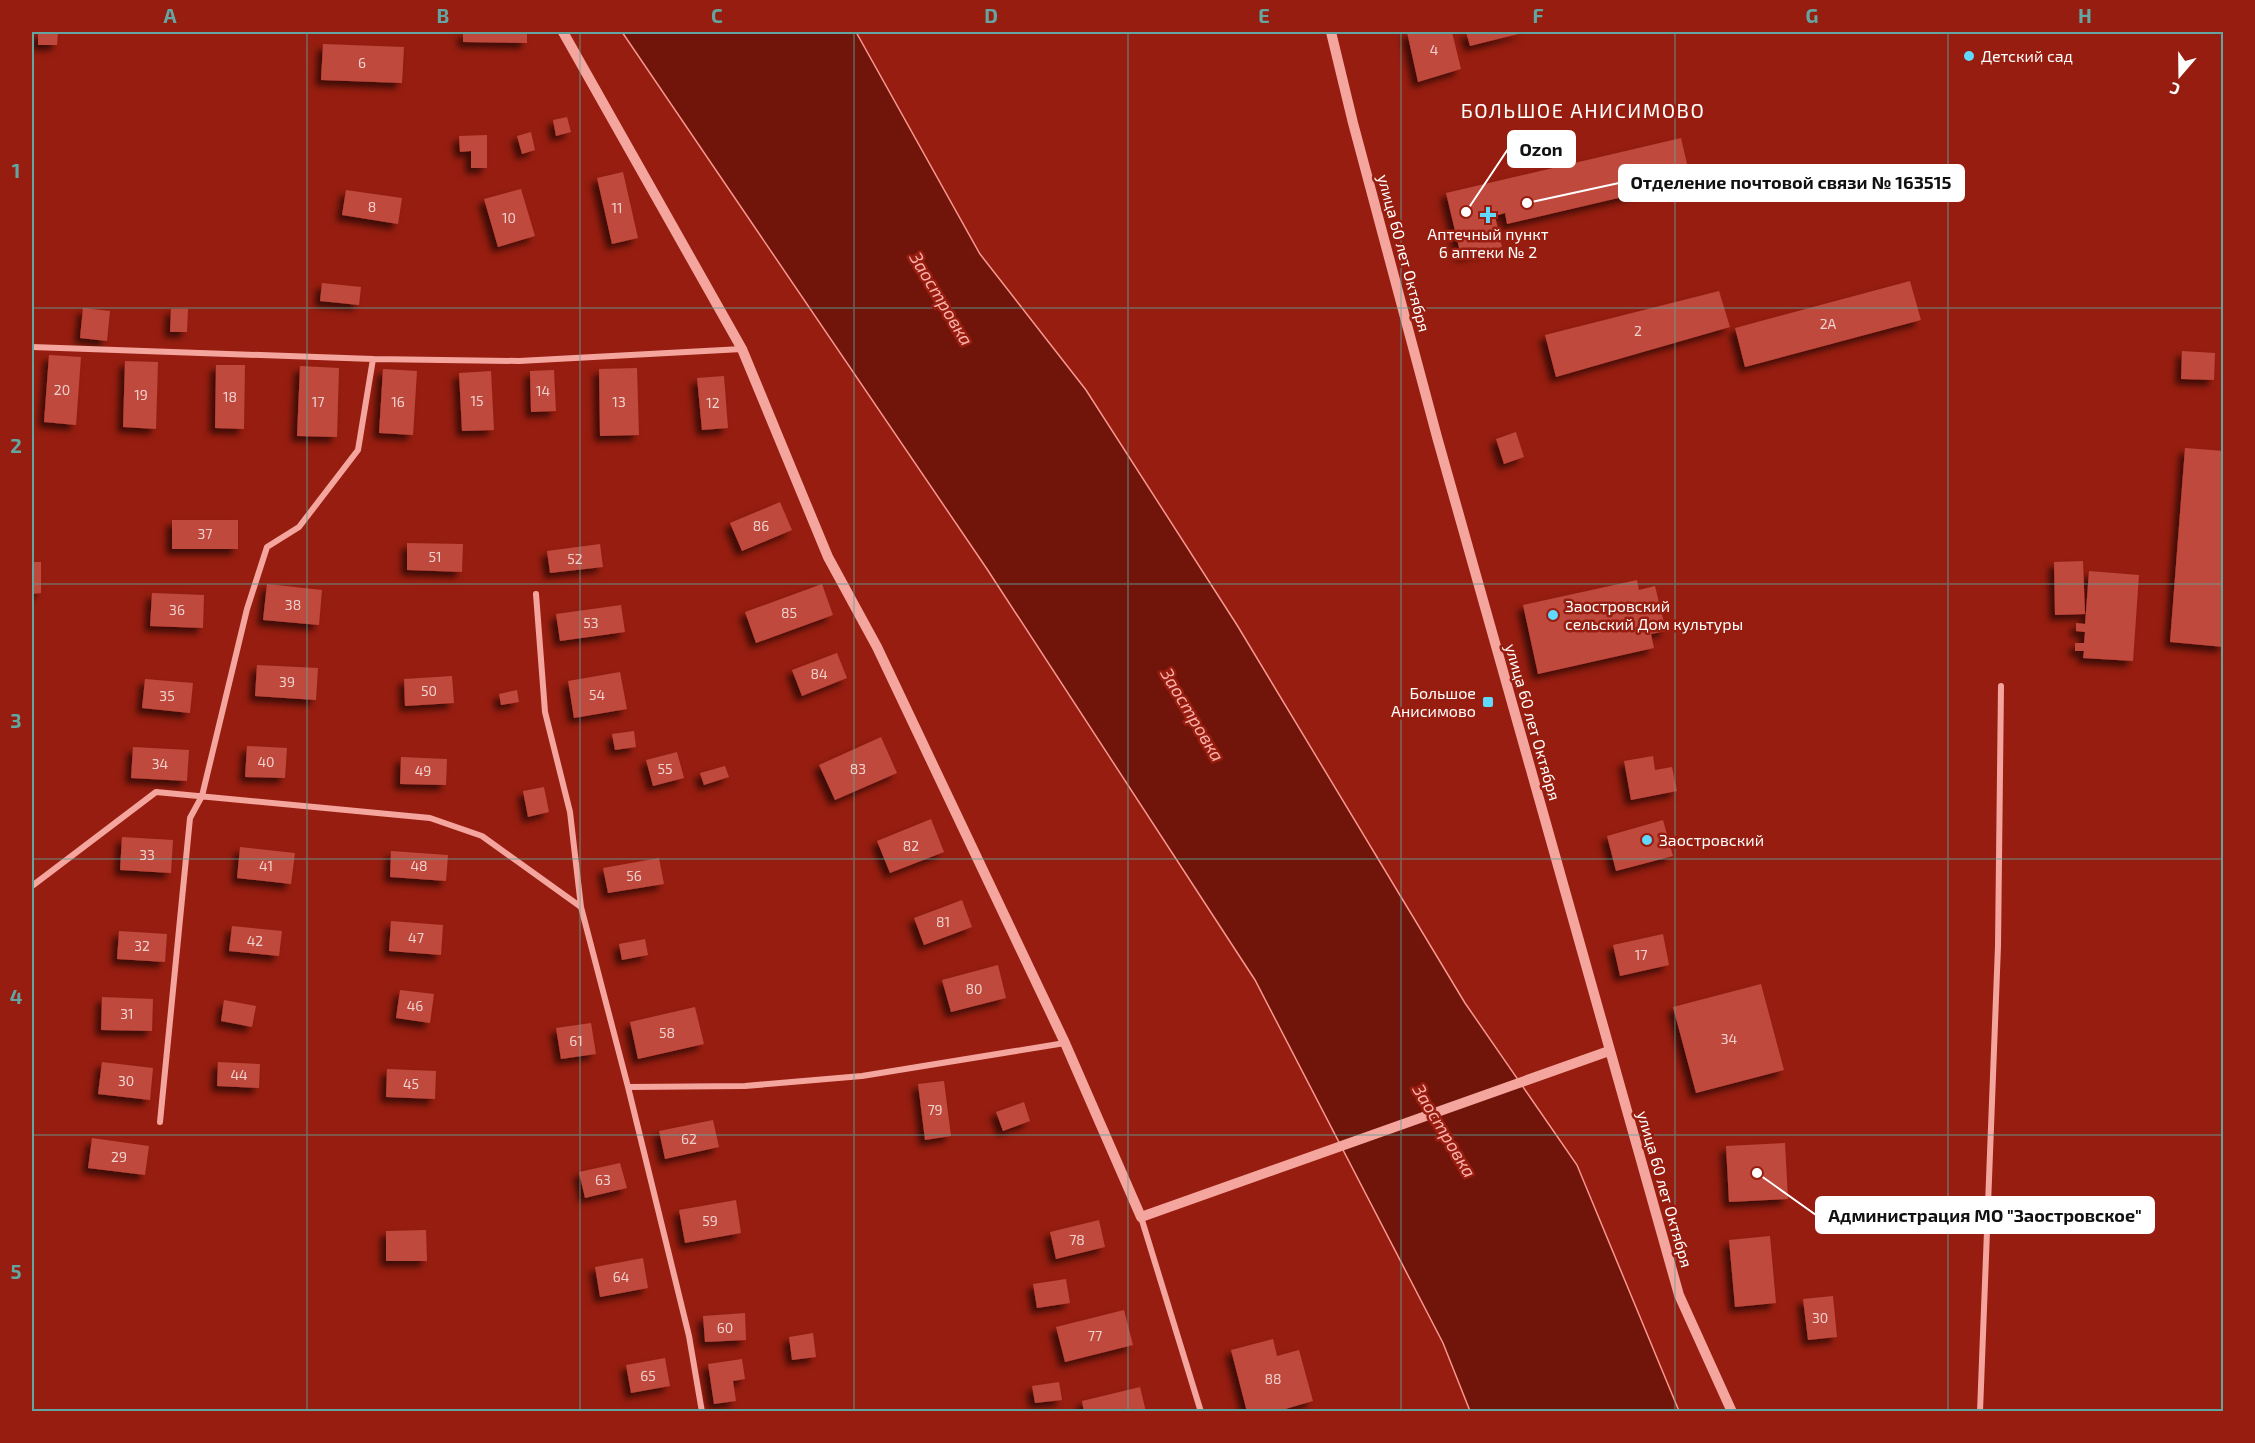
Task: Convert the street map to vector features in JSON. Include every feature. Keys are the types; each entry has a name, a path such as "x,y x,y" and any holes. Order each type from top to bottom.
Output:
{"street":[{"path":"563,32 742,349 828,557 877,647 1065,1043 1141,1217 1201,1412"},
{"name":"улица 60 лет Октября","path":"1331,32 1356,135 1437,437 1679,1295 1732,1412"},
{"path":"32,347 373,359 519,361 742,349"},
{"path":"160,1122 190,818 202,796 247,609 267,547 299,527 358,450 373,359"},
{"path":"536,594 545,712 570,812 581,907 689,1335 702,1412"},
{"path":"1980,1412 1998,946 2001,686"},
{"path":"32,886 156,792 430,818 482,836 581,907"},
{"path":"628,1087 745,1086 862,1076 1065,1043"},
{"path":"1141,1217 1308,1160 1610,1051"}],"water":[{"name":"Заостровка","path":"622,32 856,32 980,254 1086,390 1237,625 1465,1003 1577,1165 1679,1411 1470,1411 1443,1343 1255,980 987,569"}],"building":[{"path":"38,32 58,32 57,45 38,45"},
{"path":"463,32 527,32 527,43 463,42"},
{"path":"1407,32 1452,32 1461,69 1418,82"},
{"path":"1466,32 1526,32 1470,46"},
{"path":"323,44 404,47 402,83 321,80"},
{"path":"567,117 571,132 556,136 553,120"},
{"path":"531,132 535,150 522,154 517,136"},
{"path":"487,135 487,168 471,168 471,151 460,152 459,136"},
{"path":"1681,138 1691,181 1507,224 1505,213 1495,216 1502,247 1461,256 1446,193"},
{"path":"623,172 638,238 612,244 597,178"},
{"path":"521,189 535,236 498,247 484,199"},
{"path":"346,190 402,198 398,224 342,215"},
{"path":"1910,281 1921,320 1745,367 1735,328"},
{"path":"322,283 361,287 359,305 320,301"},
{"path":"1719,291 1730,327 1556,377 1545,335"},
{"path":"83,308 110,311 107,341 80,338"},
{"path":"171,309 188,309 187,332 170,332"},
{"path":"2182,351 2215,353 2214,380 2181,379"},
{"path":"49,355 81,357 76,425 44,422"},
{"path":"125,361 158,362 156,429 123,427"},
{"path":"216,365 245,365 244,429 215,428"},
{"path":"300,366 339,368 337,437 297,436"},
{"path":"637,368 639,435 600,436 599,369"},
{"path":"383,369 417,371 413,435 379,433"},
{"path":"554,370 556,411 531,412 530,371"},
{"path":"491,371 494,430 462,431 459,373"},
{"path":"724,376 728,428 702,430 697,378"},
{"path":"1516,432 1524,457 1504,464 1496,439"},
{"path":"2185,448 2224,451 2224,647 2170,642"},
{"path":"780,502 792,530 742,551 730,523"},
{"path":"172,520 238,520 238,549 172,549"},
{"path":"407,543 463,544 462,572 407,570"},
{"path":"600,544 603,567 550,573 547,551"},
{"path":"2083,561 2085,614 2055,615 2054,562"},
{"path":"32,562 41,562 41,593 32,594"},
{"path":"2089,571 2139,575 2133,661 2083,658 2084,651 2075,651 2075,643 2084,643 2085,632 2076,631 2076,623 2085,624"},
{"path":"1637,580 1639,590 1655,586 1666,631 1651,634 1654,648 1538,674 1523,605"},
{"path":"267,584 322,590 319,625 263,620"},
{"path":"822,584 833,615 756,643 745,612"},
{"path":"152,593 204,595 203,628 150,626"},
{"path":"621,605 625,632 560,641 556,614"},
{"path":"837,653 847,678 802,696 792,670"},
{"path":"257,665 318,668 316,700 255,696"},
{"path":"620,672 627,709 574,718 568,681"},
{"path":"452,676 454,703 405,706 404,679"},
{"path":"145,679 193,683 190,713 142,708"},
{"path":"517,690 519,702 501,705 499,694"},
{"path":"634,731 636,747 615,750 612,734"},
{"path":"881,737 897,773 835,800 819,765"},
{"path":"247,746 287,748 285,778 245,777"},
{"path":"133,747 189,750 187,781 131,778"},
{"path":"677,752 684,778 653,786 646,760"},
{"path":"1653,756 1655,770 1672,767 1677,791 1631,800 1624,761"},
{"path":"401,757 447,759 446,785 400,784"},
{"path":"725,766 729,777 704,785 700,773"},
{"path":"544,787 549,812 528,817 523,791"},
{"path":"931,819 944,852 890,873 877,841"},
{"path":"1663,820 1673,856 1616,871 1607,836"},
{"path":"122,837 173,840 171,873 120,870"},
{"path":"240,847 295,853 291,884 237,878"},
{"path":"391,851 448,855 446,881 390,877"},
{"path":"659,858 664,884 608,893 603,868"},
{"path":"962,900 972,927 924,945 914,918"},
{"path":"391,921 443,925 441,955 389,951"},
{"path":"232,926 282,931 279,956 229,951"},
{"path":"119,931 167,934 165,962 117,959"},
{"path":"1663,934 1669,965 1620,976 1613,945"},
{"path":"645,939 648,955 622,960 619,944"},
{"path":"998,965 1006,998 951,1012 942,980"},
{"path":"1761,984 1784,1070 1696,1093 1673,1007"},
{"path":"400,990 434,994 430,1023 396,1018"},
{"path":"102,997 153,999 152,1031 101,1030"},
{"path":"224,1000 256,1006 252,1027 221,1021"},
{"path":"695,1007 704,1044 638,1059 630,1022"},
{"path":"591,1023 596,1054 561,1059 556,1028"},
{"path":"102,1062 153,1068 150,1100 98,1094"},
{"path":"218,1062 260,1064 259,1088 217,1086"},
{"path":"387,1069 436,1071 435,1099 386,1097"},
{"path":"944,1081 951,1136 925,1140 918,1084"},
{"path":"1024,1102 1030,1121 1003,1131 996,1112"},
{"path":"713,1120 719,1147 665,1159 659,1131"},
{"path":"92,1138 149,1146 145,1175 88,1168"},
{"path":"1785,1143 1788,1199 1729,1202 1726,1146"},
{"path":"620,1163 627,1188 585,1198 579,1172"},
{"path":"736,1200 741,1233 685,1243 679,1210"},
{"path":"1099,1220 1105,1247 1056,1259 1050,1232"},
{"path":"426,1230 427,1261 386,1261 386,1231"},
{"path":"1770,1236 1776,1303 1735,1307 1729,1240"},
{"path":"643,1258 648,1288 600,1297 595,1267"},
{"path":"1066,1279 1070,1303 1037,1308 1033,1284"},
{"path":"1833,1296 1837,1337 1808,1340 1803,1299"},
{"path":"1124,1310 1133,1345 1065,1362 1056,1327"},
{"path":"745,1313 746,1340 705,1342 703,1316"},
{"path":"813,1333 816,1357 792,1360 789,1337"},
{"path":"1273,1339 1277,1356 1299,1350 1313,1401 1275,1412 1247,1412 1231,1350"},
{"path":"665,1358 670,1386 631,1393 626,1365"},
{"path":"742,1359 745,1379 733,1381 736,1401 714,1404 708,1364"},
{"path":"1059,1382 1062,1400 1035,1403 1032,1386"},
{"path":"1140,1387 1146,1412 1084,1412 1082,1401"}],"place":[{"name":"Детский сад","path":"1969,56"},
{"name":"Отделение почтовой связи № 163515","path":"1527,203"},
{"name":"Ozon","path":"1466,212"},
{"name":"Аптечный пункт 6 аптеки № 2","path":"1488,215"},
{"name":"Заостровский сельский Дом культуры","path":"1553,615"},
{"name":"Большое Анисимово","path":"1488,702"},
{"name":"Заостровский","path":"1647,840"},
{"name":"Администрация МО \"Заостровское\"","path":"1757,1173"}],"district":[{"name":"БОЛЬШОЕ АНИСИМОВО","path":"1583,111"}]}
